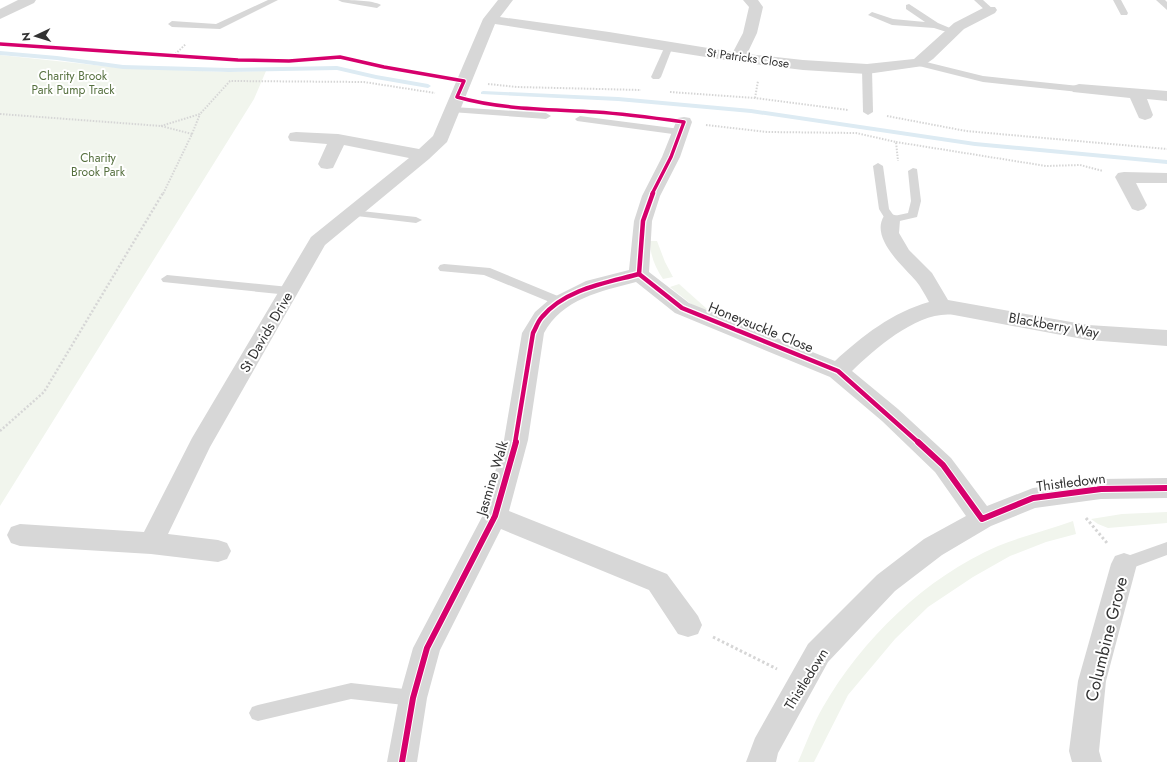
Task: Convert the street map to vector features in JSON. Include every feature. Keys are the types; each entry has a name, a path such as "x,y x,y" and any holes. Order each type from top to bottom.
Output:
{"street":[{"path":"0,16 29,0"},
{"name":"St Davids Drive","path":"151,543 200,444 318,241 423,155 441,138 490,18 506,0"},
{"path":"738,57 750,33 756,7 750,0"},
{"path":"918,63 928,56 953,31 990,10"},
{"name":"St Patricks Close","path":"490,18 514,24 609,36 803,66 867,69 918,63"},
{"path":"1079,89 1167,96"},
{"path":"1136,93 1145,114"},
{"path":"639,274 640,244 643,221 651,196 671,157 682,127"},
{"path":"296,137 338,138 423,155"},
{"path":"327,164 338,138"},
{"path":"1138,206 1124,177 1167,178"},
{"path":"891,220 890,233 902,254 925,278 942,307"},
{"name":"Jasmine Walk","path":"402,762 413,698 427,648 495,516 516,440 533,333 542,317 561,302 593,286 639,274"},
{"name":"Honeysuckle Close","path":"639,274 682,308 838,371 890,415 943,465 982,519"},
{"name":"Blackberry Way","path":"838,371 859,351 906,319 942,307 1008,317 1064,328 1132,336 1167,338"},
{"name":"Thistledown","path":"761,762 765,748 818,653 886,583 934,547 982,519 1033,498 1101,489 1167,488"},
{"name":"Jasmine Walk","path":"495,516 658,582 688,625"},
{"path":"20,535 151,543 218,551"},
{"name":"Columbine Grove","path":"1087,762 1084,751 1092,682 1124,564"}],"lane":[{"path":"172,24 217,27 274,0"},
{"path":"342,0 377,5"},
{"path":"978,0 990,10"},
{"path":"1117,0 1124,13"},
{"path":"1160,0 1167,7"},
{"path":"909,7 935,25"},
{"path":"872,15 892,22 935,25 953,31"},
{"path":"656,77 669,46"},
{"path":"918,63 983,79 1079,89"},
{"path":"867,69 868,112"},
{"path":"458,96 546,116"},
{"path":"580,119 682,127"},
{"path":"878,166 883,205 891,220 913,215 916,201 913,171"},
{"path":"352,213 416,220"},
{"path":"444,268 486,271 561,302"},
{"path":"168,279 289,291"},
{"path":"1124,564 1167,548"},
{"path":"258,713 351,691 413,698"}],"path":[{"path":"166,56 180,57"},
{"path":"0,431 44,392 164,192 200,114 230,81 364,82 458,96 517,87 644,90"},
{"path":"667,92 755,98 868,112 966,131 1167,149"},
{"path":"0,114 161,126 192,134"},
{"path":"161,126 200,114"},
{"path":"682,127 767,132 856,133 896,142 1046,166 1080,165 1124,177"},
{"path":"896,142 898,166"},
{"path":"1067,494 1124,564"},
{"path":"688,625 802,681"}],"green space":[{"name":"Charity Brook Park","path":"0,55 122,68 228,72 266,71 254,99 0,506"},
{"path":"650,241 657,241 665,262 673,277 663,279 654,261"},
{"path":"679,284 707,309 701,312 670,287"},
{"path":"1167,512 1167,523 1108,528 1091,519 1122,514"},
{"path":"1073,521 1076,534 1046,542 1010,556 973,577 928,607 895,639 848,695 814,762 798,762 819,714 839,682 857,657 898,613 945,575 971,559 1007,542"}],"waterway":[{"path":"0,53 57,58 123,67 229,70 337,68 376,77 428,86"},
{"path":"483,93 618,99 751,111 975,144 1167,162"}],"cycle path":[{"path":"0,44 238,60 289,61 340,57 384,67 464,81 457,97 495,106 535,110 641,115 684,122 671,157 651,196 643,221 640,244 639,274 682,308 838,371 890,415 943,465 982,519 1033,498 1101,489 1167,488"},
{"path":"402,762 413,698 427,648 495,516 516,440 533,333 542,317 557,304 574,294 593,286 639,274"}],"park label":[{"name":"Charity Brook Park Pump Track","path":"73,83"}]}
